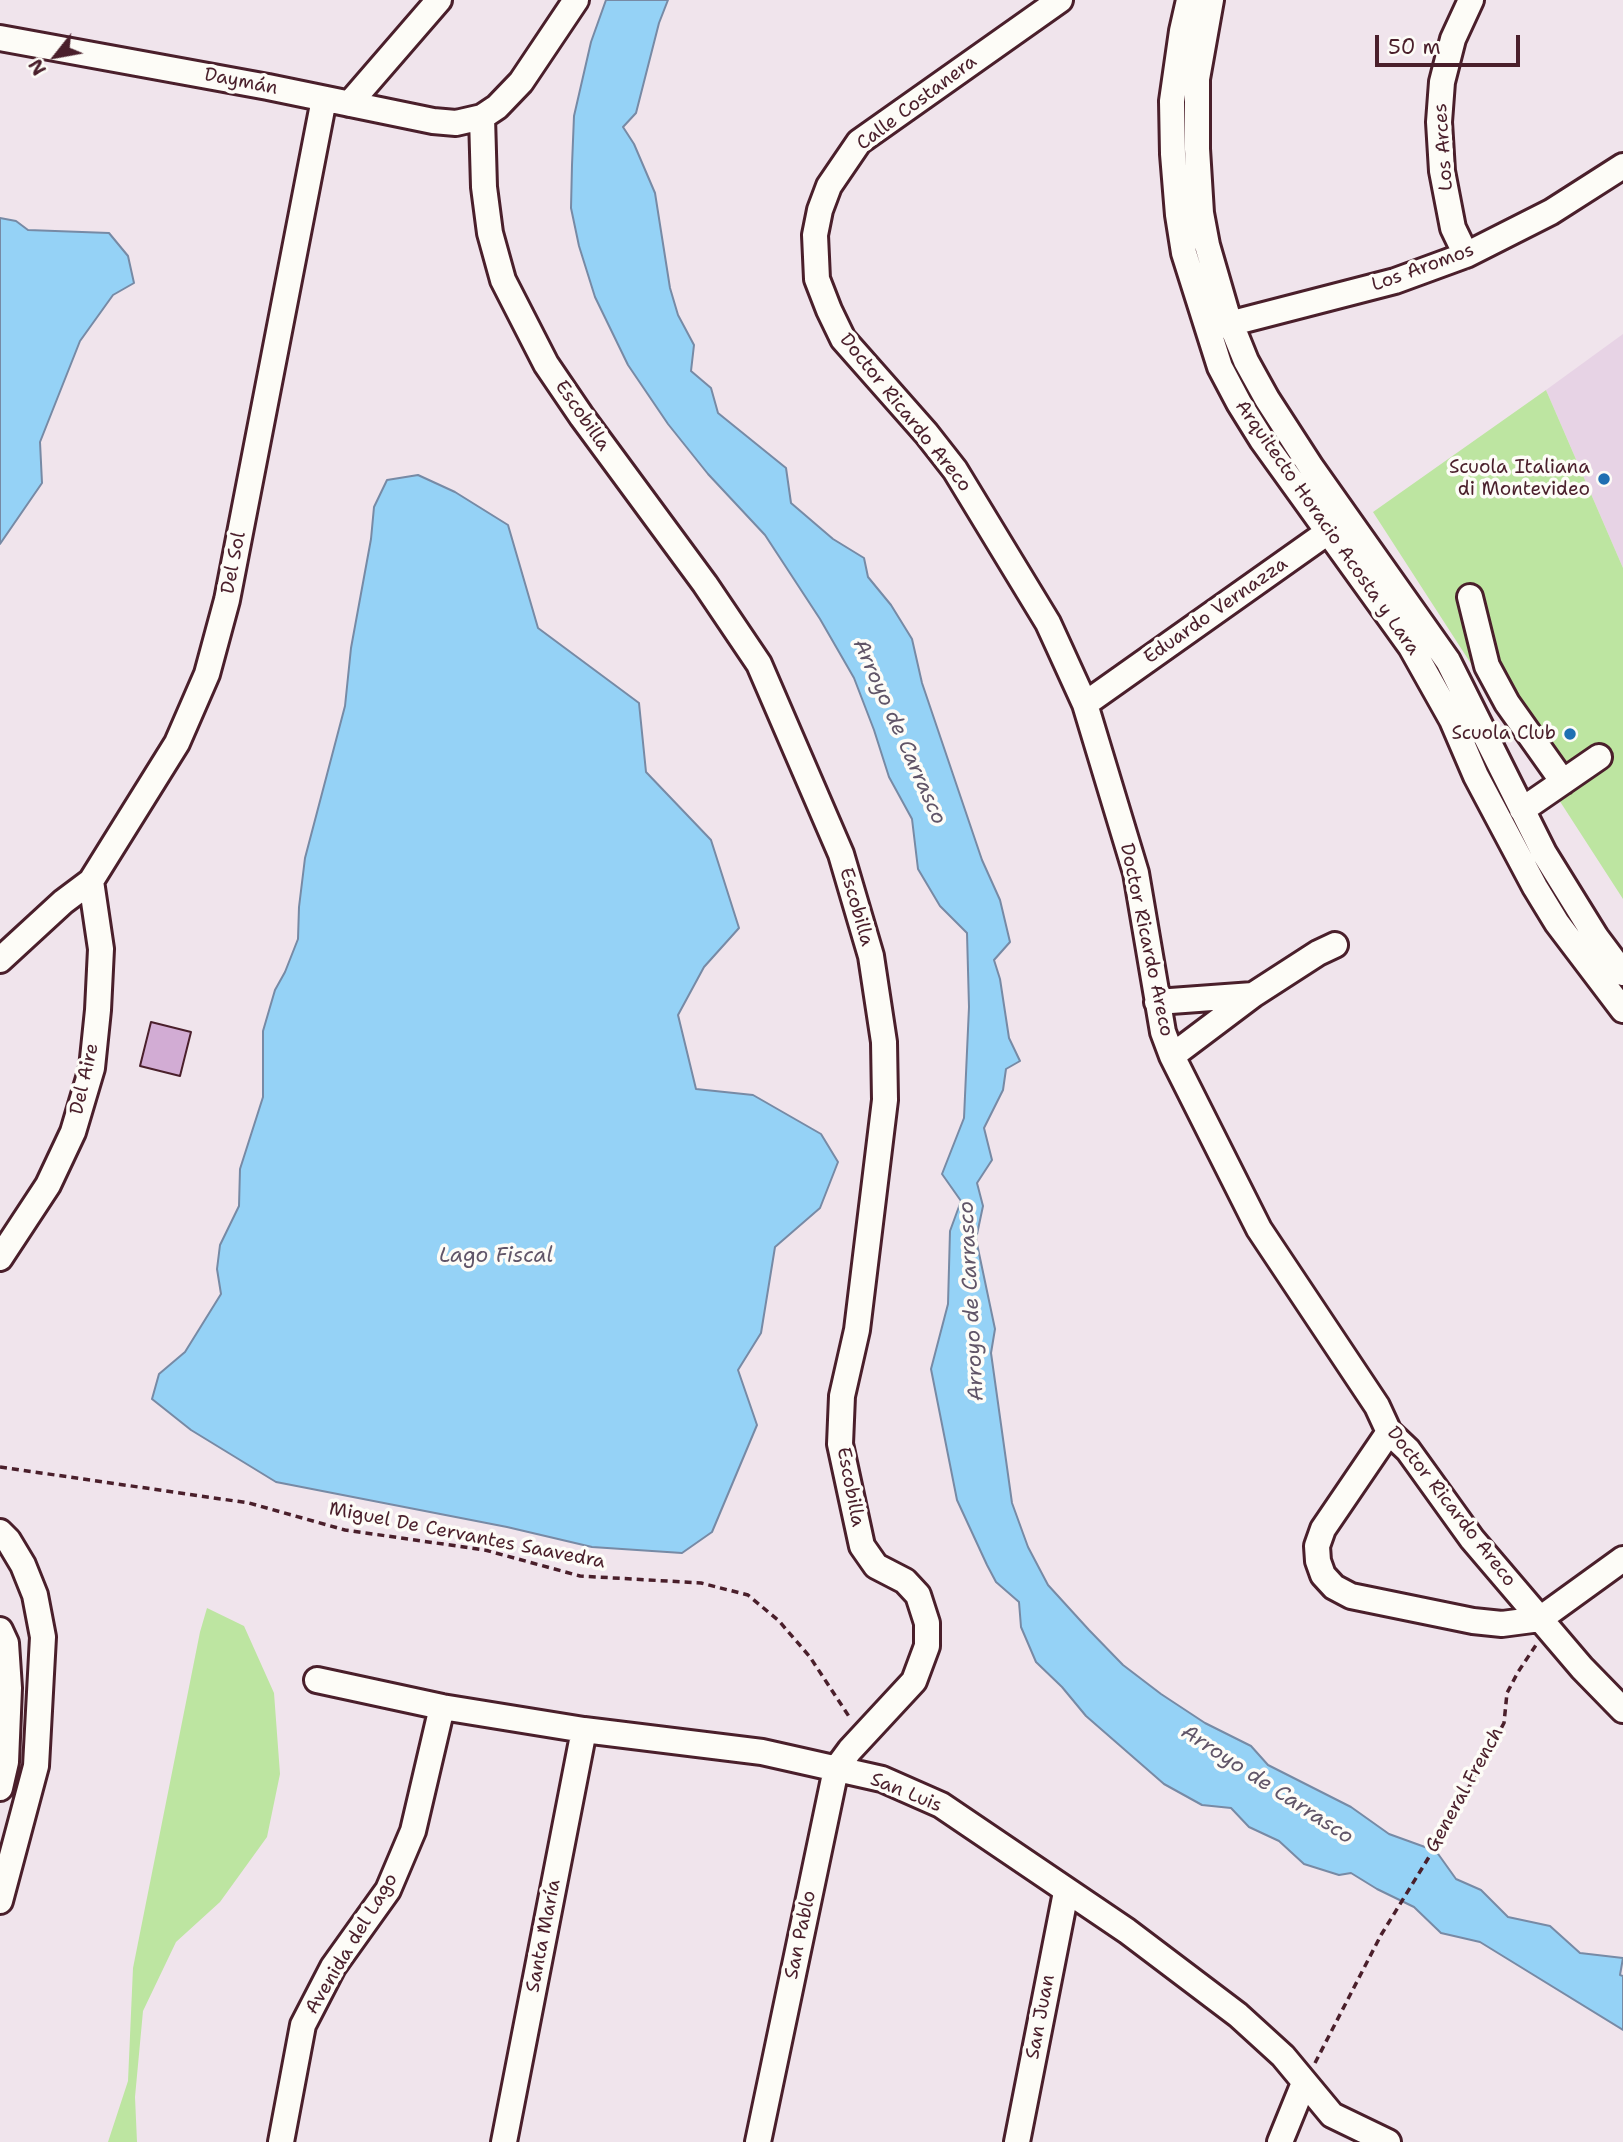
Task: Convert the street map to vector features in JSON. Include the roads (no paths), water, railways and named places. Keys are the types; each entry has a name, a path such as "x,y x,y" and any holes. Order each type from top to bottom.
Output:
{"street":[{"path":"349,104 439,0"},
{"path":"482,117 497,107 522,82 576,0"},
{"name":"Calle Costanera","path":"817,279 815,234 820,210 829,186 859,142 1060,0"},
{"name":"Arquitecto Horacio Acosta y Lara","path":"1189,0 1172,101 1178,215 1184,253 1206,330 1220,367 1239,403 1448,661 1522,810 1568,893 1623,973"},
{"name":"Arquitecto Horacio Acosta y Lara","path":"1211,0 1196,79 1197,149 1201,213 1207,245 1230,324 1267,399 1311,467 1338,525 1452,720 1476,776 1535,887 1557,923 1623,1010"},
{"name":"Los Arces","path":"1466,255 1453,228 1442,171 1439,122 1444,71 1453,39 1472,0"},
{"name":"Daymán","path":"0,38 268,87 433,121 456,123 482,117"},
{"name":"Del Sol","path":"0,960 63,902 91,881 177,743 207,674 227,600 324,99"},
{"name":"Escobilla","path":"482,117 488,221 503,280 546,364 705,584 759,664 841,854 871,956 884,1042 885,1100 856,1330 842,1396 840,1444 862,1546 876,1566 905,1581 918,1595 927,1623 927,1646 914,1681 862,1737"},
{"name":"Los Aromos","path":"1206,330 1395,281 1466,255 1551,212 1623,166"},
{"name":"Doctor Ricardo Areco","path":"817,279 844,339 955,470 1048,623 1085,704 1136,873 1163,1032 1172,1056 1259,1228 1377,1406 1389,1432 1408,1450 1472,1539 1582,1668 1623,1710"},
{"name":"Eduardo Vernazza","path":"1085,704 1338,525"},
{"path":"1469,597 1488,666 1507,703 1563,782"},
{"path":"1522,810 1599,757"},
{"name":"Del Aire","path":"0,1258 48,1185 72,1132 92,1068 100,949 91,881"},
{"path":"1172,1056 1253,995 1335,945"},
{"path":"1157,1002 1253,995"},
{"path":"1389,1432 1322,1530 1317,1546 1318,1561 1323,1575 1334,1587 1351,1596 1473,1621 1502,1623 1540,1619 1623,1559"},
{"path":"0,1532 23,1565 36,1595 43,1637 36,1766 0,1901"},
{"path":"0,1630 6,1643 9,1688 6,1762 0,1788"},
{"name":"San Luis","path":"317,1680 442,1707 584,1730 762,1752 882,1779 941,1805 1127,1931 1238,2015 1283,2056 1332,2115 1388,2142"},
{"name":"Avenida del Lago","path":"281,2142 303,2025 333,1967 388,1890 413,1831 442,1707"},
{"name":"Santa María","path":"503,2142 584,1730"},
{"name":"San Pablo","path":"758,2142 836,1769 862,1737"},
{"path":"6,1762 36,1766"},
{"name":"San Juan","path":"1017,2142 1066,1892"},
{"path":"1280,2142 1304,2083"}],"water":[{"name":"Arroyo de Carrasco","path":"606,0 668,0 659,23 636,113 623,127 634,144 655,193 670,288 678,315 694,345 691,371 711,388 718,413 786,468 791,503 833,539 864,558 868,577 891,605 912,639 922,683 982,860 1000,900 1010,942 994,960 1000,979 1009,1038 1020,1061 1006,1069 1003,1090 984,1128 992,1160 977,1183 983,1206 976,1239 995,1329 991,1353 1012,1503 1028,1547 1048,1585 1123,1665 1161,1694 1205,1723 1251,1746 1268,1765 1351,1807 1389,1834 1436,1851 1456,1879 1481,1890 1508,1917 1550,1926 1580,1953 1623,1958 1620,1975 1623,1976 1623,2030 1480,1942 1441,1933 1414,1907 1351,1873 1339,1875 1304,1864 1279,1841 1249,1827 1231,1808 1202,1805 1164,1784 1086,1716 1036,1662 1021,1627 1019,1602 996,1582 987,1565 957,1500 931,1369 948,1304 950,1231 961,1201 942,1174 964,1118 969,1007 967,933 940,906 918,869 912,819 889,777 854,678 820,619 765,535 708,474 668,424 628,365 595,297 579,246 571,208 572,165 574,116 591,42"},
{"path":"0,218 16,221 28,230 109,233 128,256 134,283 113,295 80,341 40,442 42,483 0,544"},
{"name":"Lago Fiscal","path":"418,475 455,492 508,525 538,628 639,703 646,772 711,840 739,928 704,967 678,1015 696,1089 753,1095 821,1134 838,1162 820,1208 775,1247 761,1333 738,1370 757,1425 712,1532 682,1553 592,1547 507,1527 276,1482 191,1430 152,1399 159,1374 185,1352 221,1294 217,1269 220,1245 239,1206 240,1169 263,1097 263,1031 275,990 298,939 305,858 345,706 351,648 371,539 374,507 387,480"}],"place":[{"name":"Scuola Italiana di Montevideo","path":"1604,479"},
{"name":"Scuola Club","path":"1570,734"}]}
